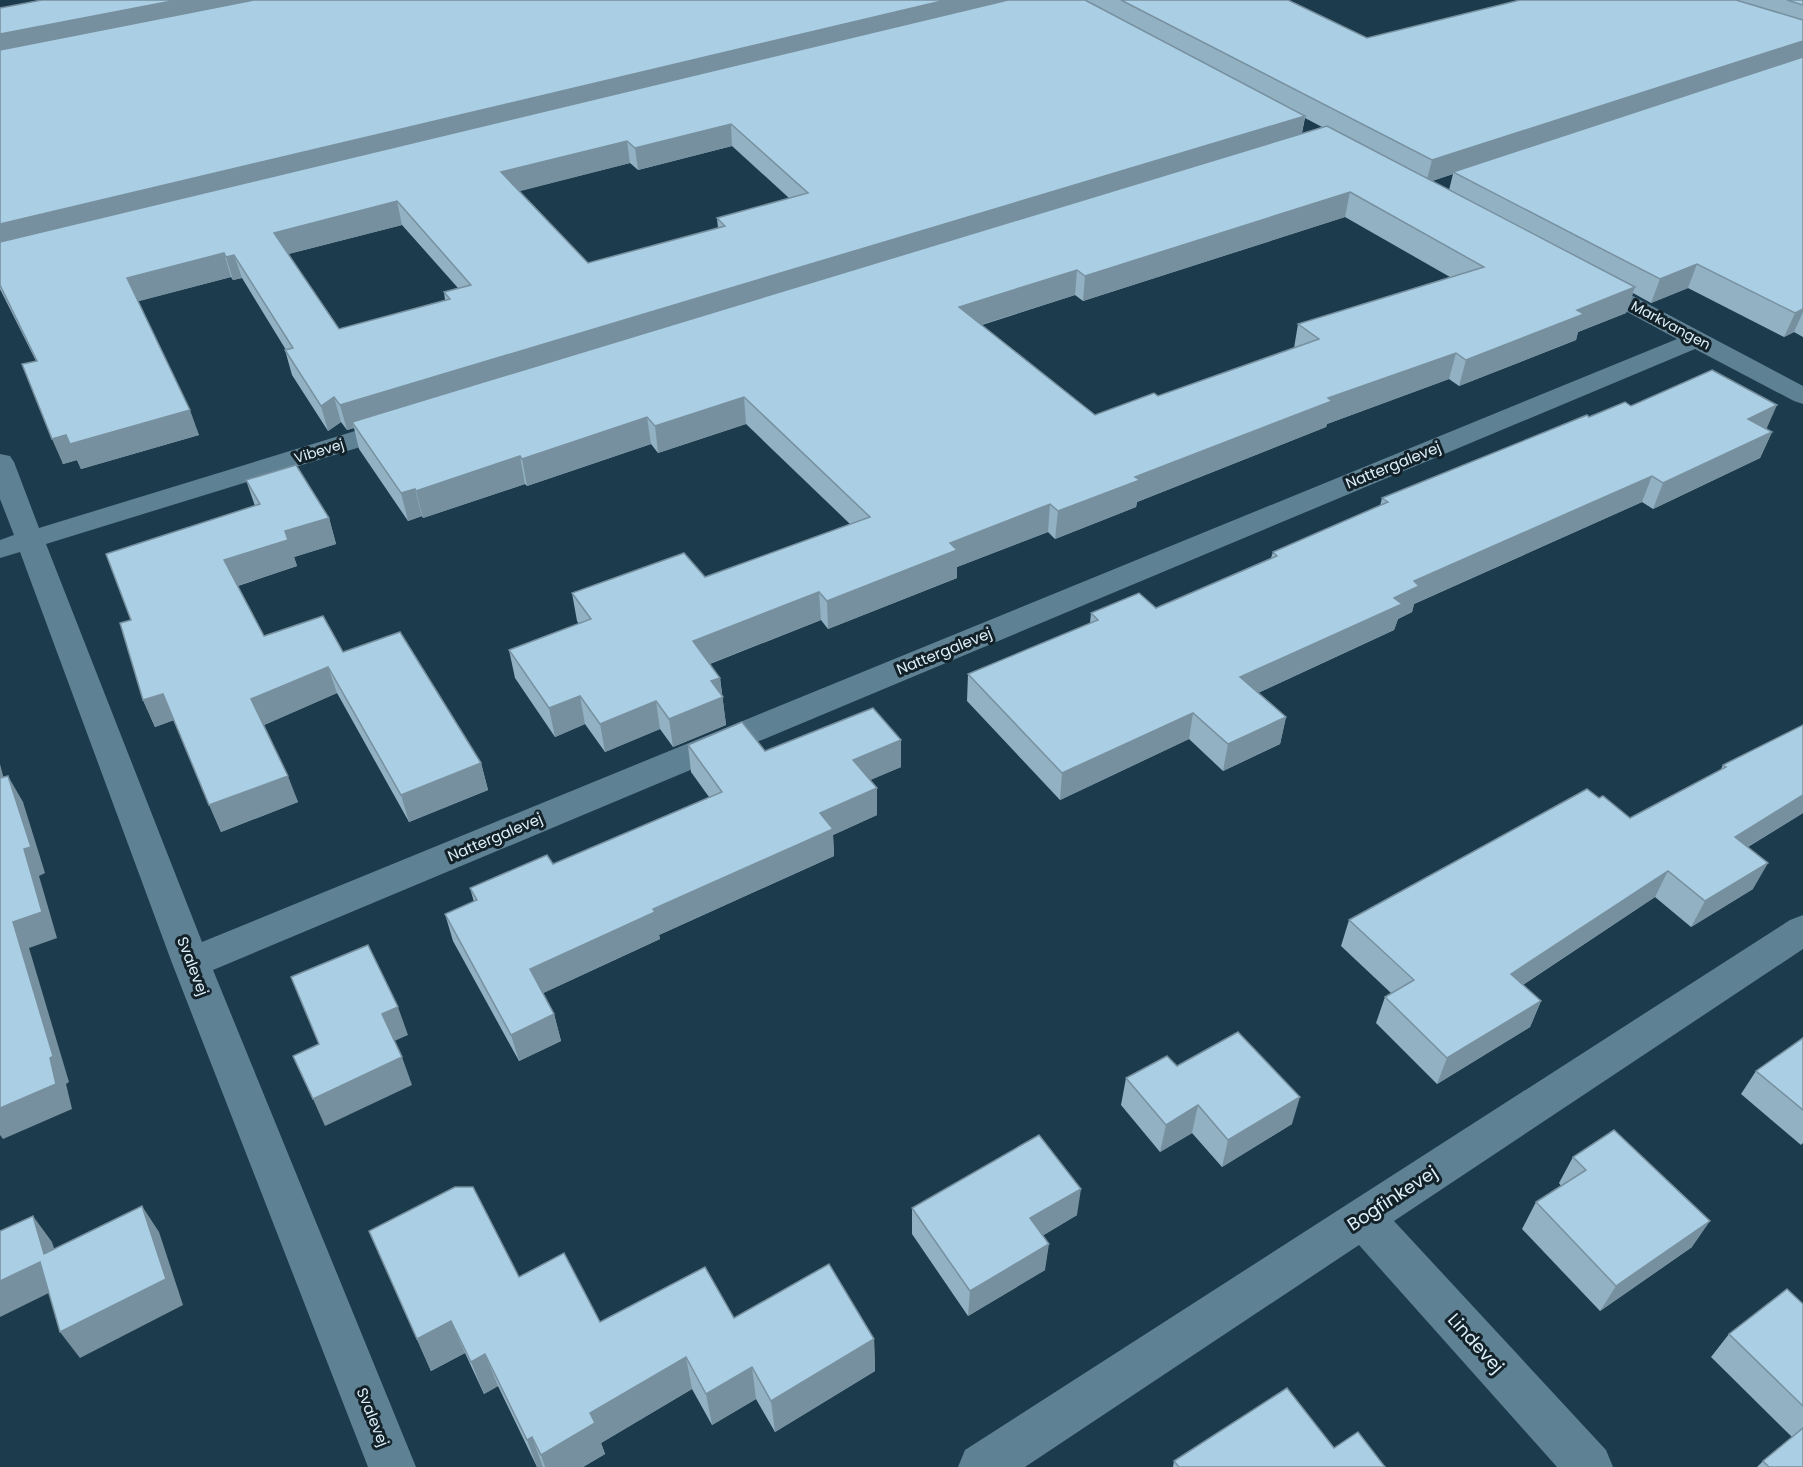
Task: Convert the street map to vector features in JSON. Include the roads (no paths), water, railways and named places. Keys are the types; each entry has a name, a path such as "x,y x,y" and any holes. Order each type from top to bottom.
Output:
{"street":[{"name":"Markvangen","path":"1578,276 1803,396"},
{"name":"Nattergalevej","path":"191,963 1697,339"},
{"name":"Vibevej","path":"15,544 421,419"},
{"name":"Svalevej","path":"0,462 15,544 191,963 392,1467"},
{"name":"Bogfinkevej","path":"982,1467 1803,930"},
{"name":"Lindevej","path":"1363,1218 1589,1467"}]}
